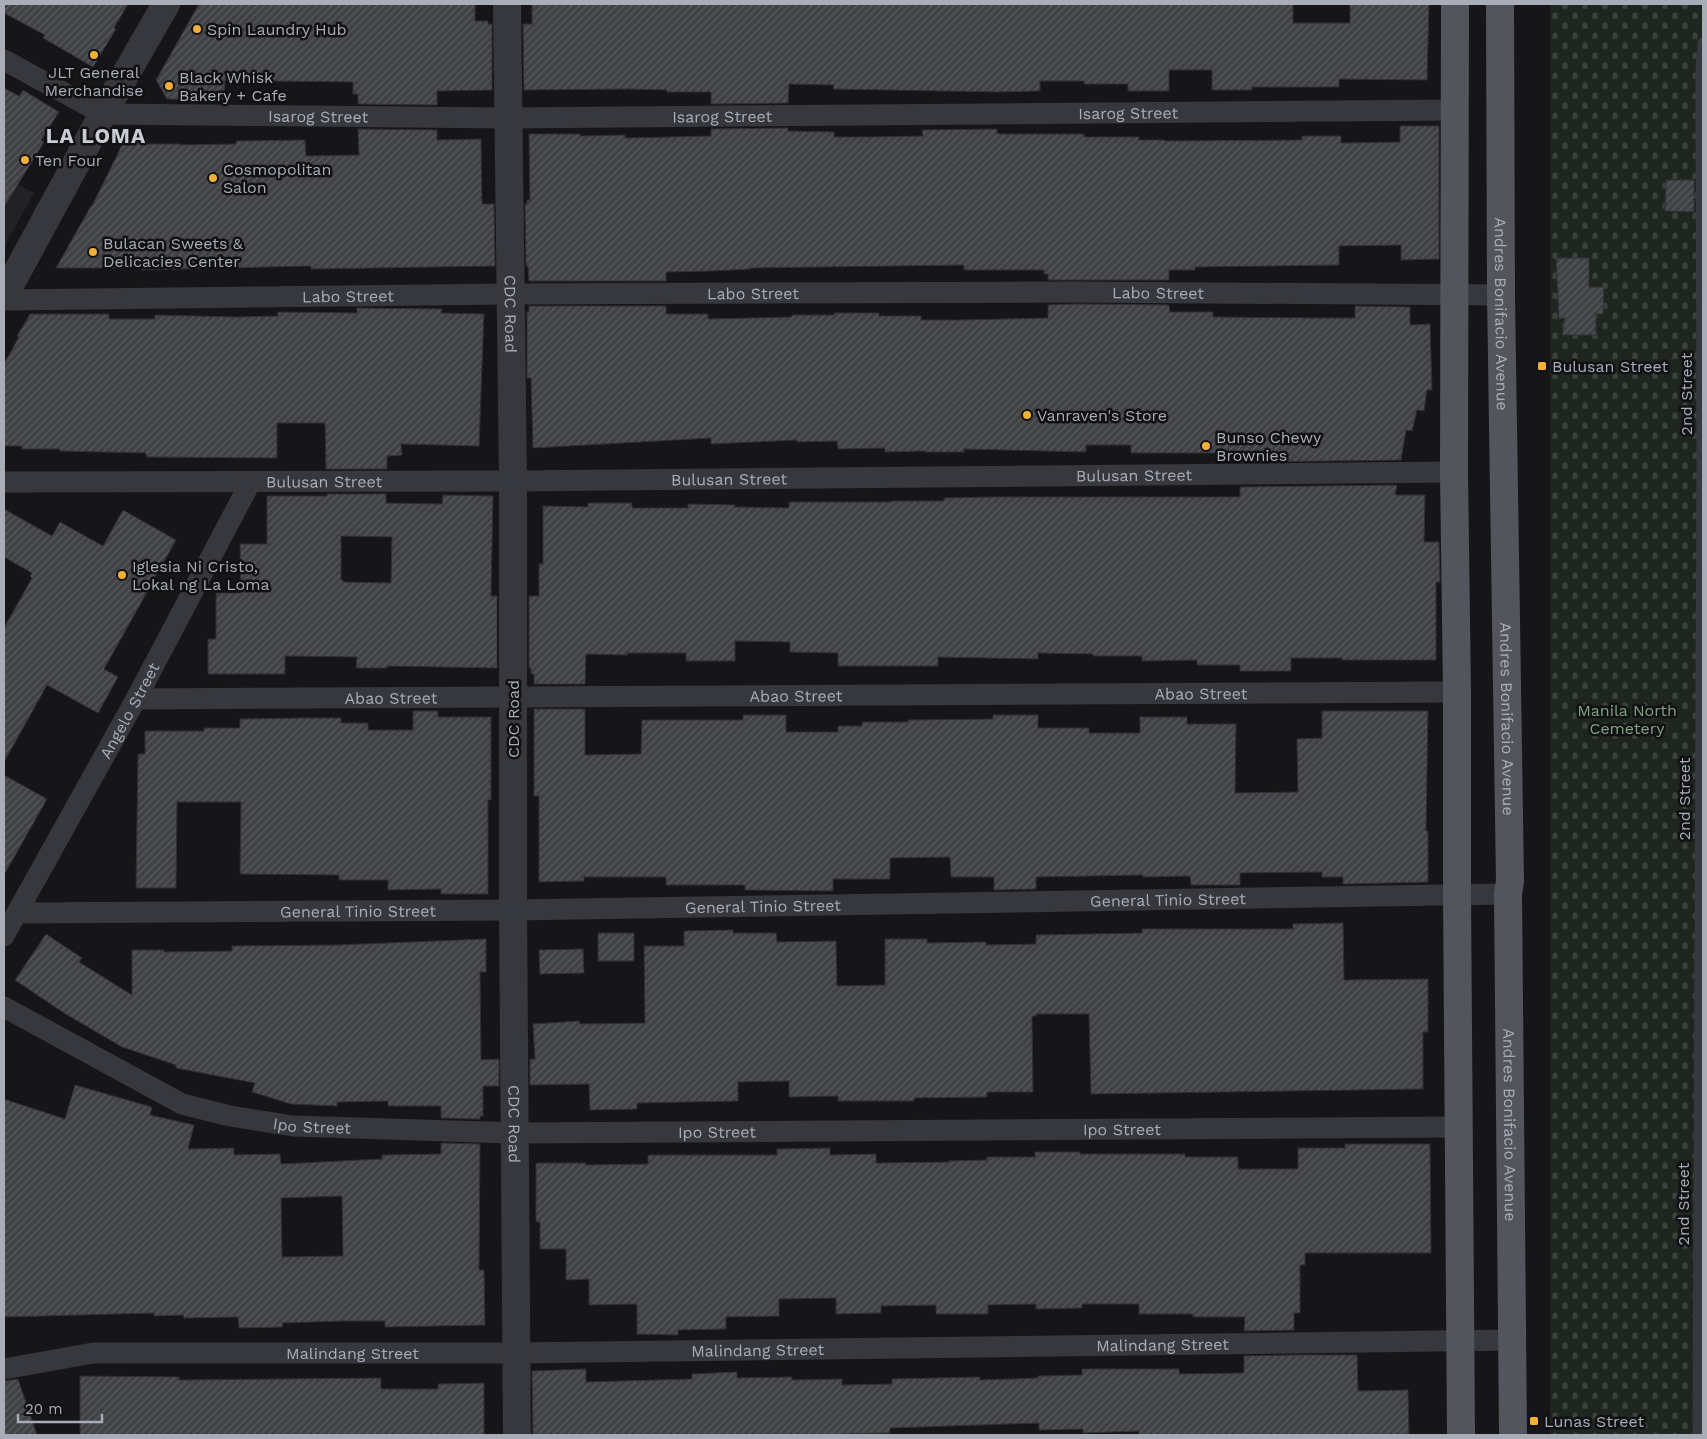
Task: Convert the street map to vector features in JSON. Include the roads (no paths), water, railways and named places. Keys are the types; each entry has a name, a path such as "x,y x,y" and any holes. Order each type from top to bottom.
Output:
{"main road":[{"path":"1455,4 1454,472 1461,1435"},
{"name":"Andres Bonifacio Avenue","path":"1500,4 1501,295 1509,851 1513,1435"}],"street":[{"path":"4,298 103,114 166,4"},
{"name":"CDC Road","path":"507,4 513,481 513,910 517,1435"},
{"name":"Isarog Street","path":"4,60 103,114 508,118 1455,110"},
{"name":"Labo Street","path":"4,298 1076,292 1501,295"},
{"name":"Bulusan Street","path":"4,482 513,481 1454,472"},
{"name":"Angelo Street","path":"4,936 136,699 250,482"},
{"name":"Abao Street","path":"136,699 1457,692"},
{"name":"General Tinio Street","path":"17,913 513,910 1508,894"},
{"name":"Ipo Street","path":"4,1007 182,1104 230,1116 293,1126 514,1133 1458,1128"},
{"name":"Malindang Street","path":"4,1368 93,1353 517,1353 1513,1340"}],"lane":[{"name":"2nd Street","path":"1698,1435 1702,877 1703,43"}],"place":[{"name":"Spin Laundry Hub","path":"197,29"},
{"name":"JLT General Merchandise","path":"94,55"},
{"name":"Black Whisk Bakery + Cafe","path":"169,86"},
{"name":"Ten Four","path":"25,160"},
{"name":"Cosmopolitan Salon","path":"213,178"},
{"name":"Bulacan Sweets & Delicacies Center","path":"93,252"},
{"name":"Bulusan Street","path":"1542,366"},
{"name":"Vanraven's Store","path":"1027,415"},
{"name":"Bunso Chewy Brownies","path":"1206,446"},
{"name":"Iglesia Ni Cristo, Lokal ng La Loma","path":"122,575"},
{"name":"Lunas Street","path":"1534,1421"}],"district":[{"name":"LA LOMA","path":"96,135"}],"park label":[{"name":"Manila North Cemetery","path":"1627,719"}]}
